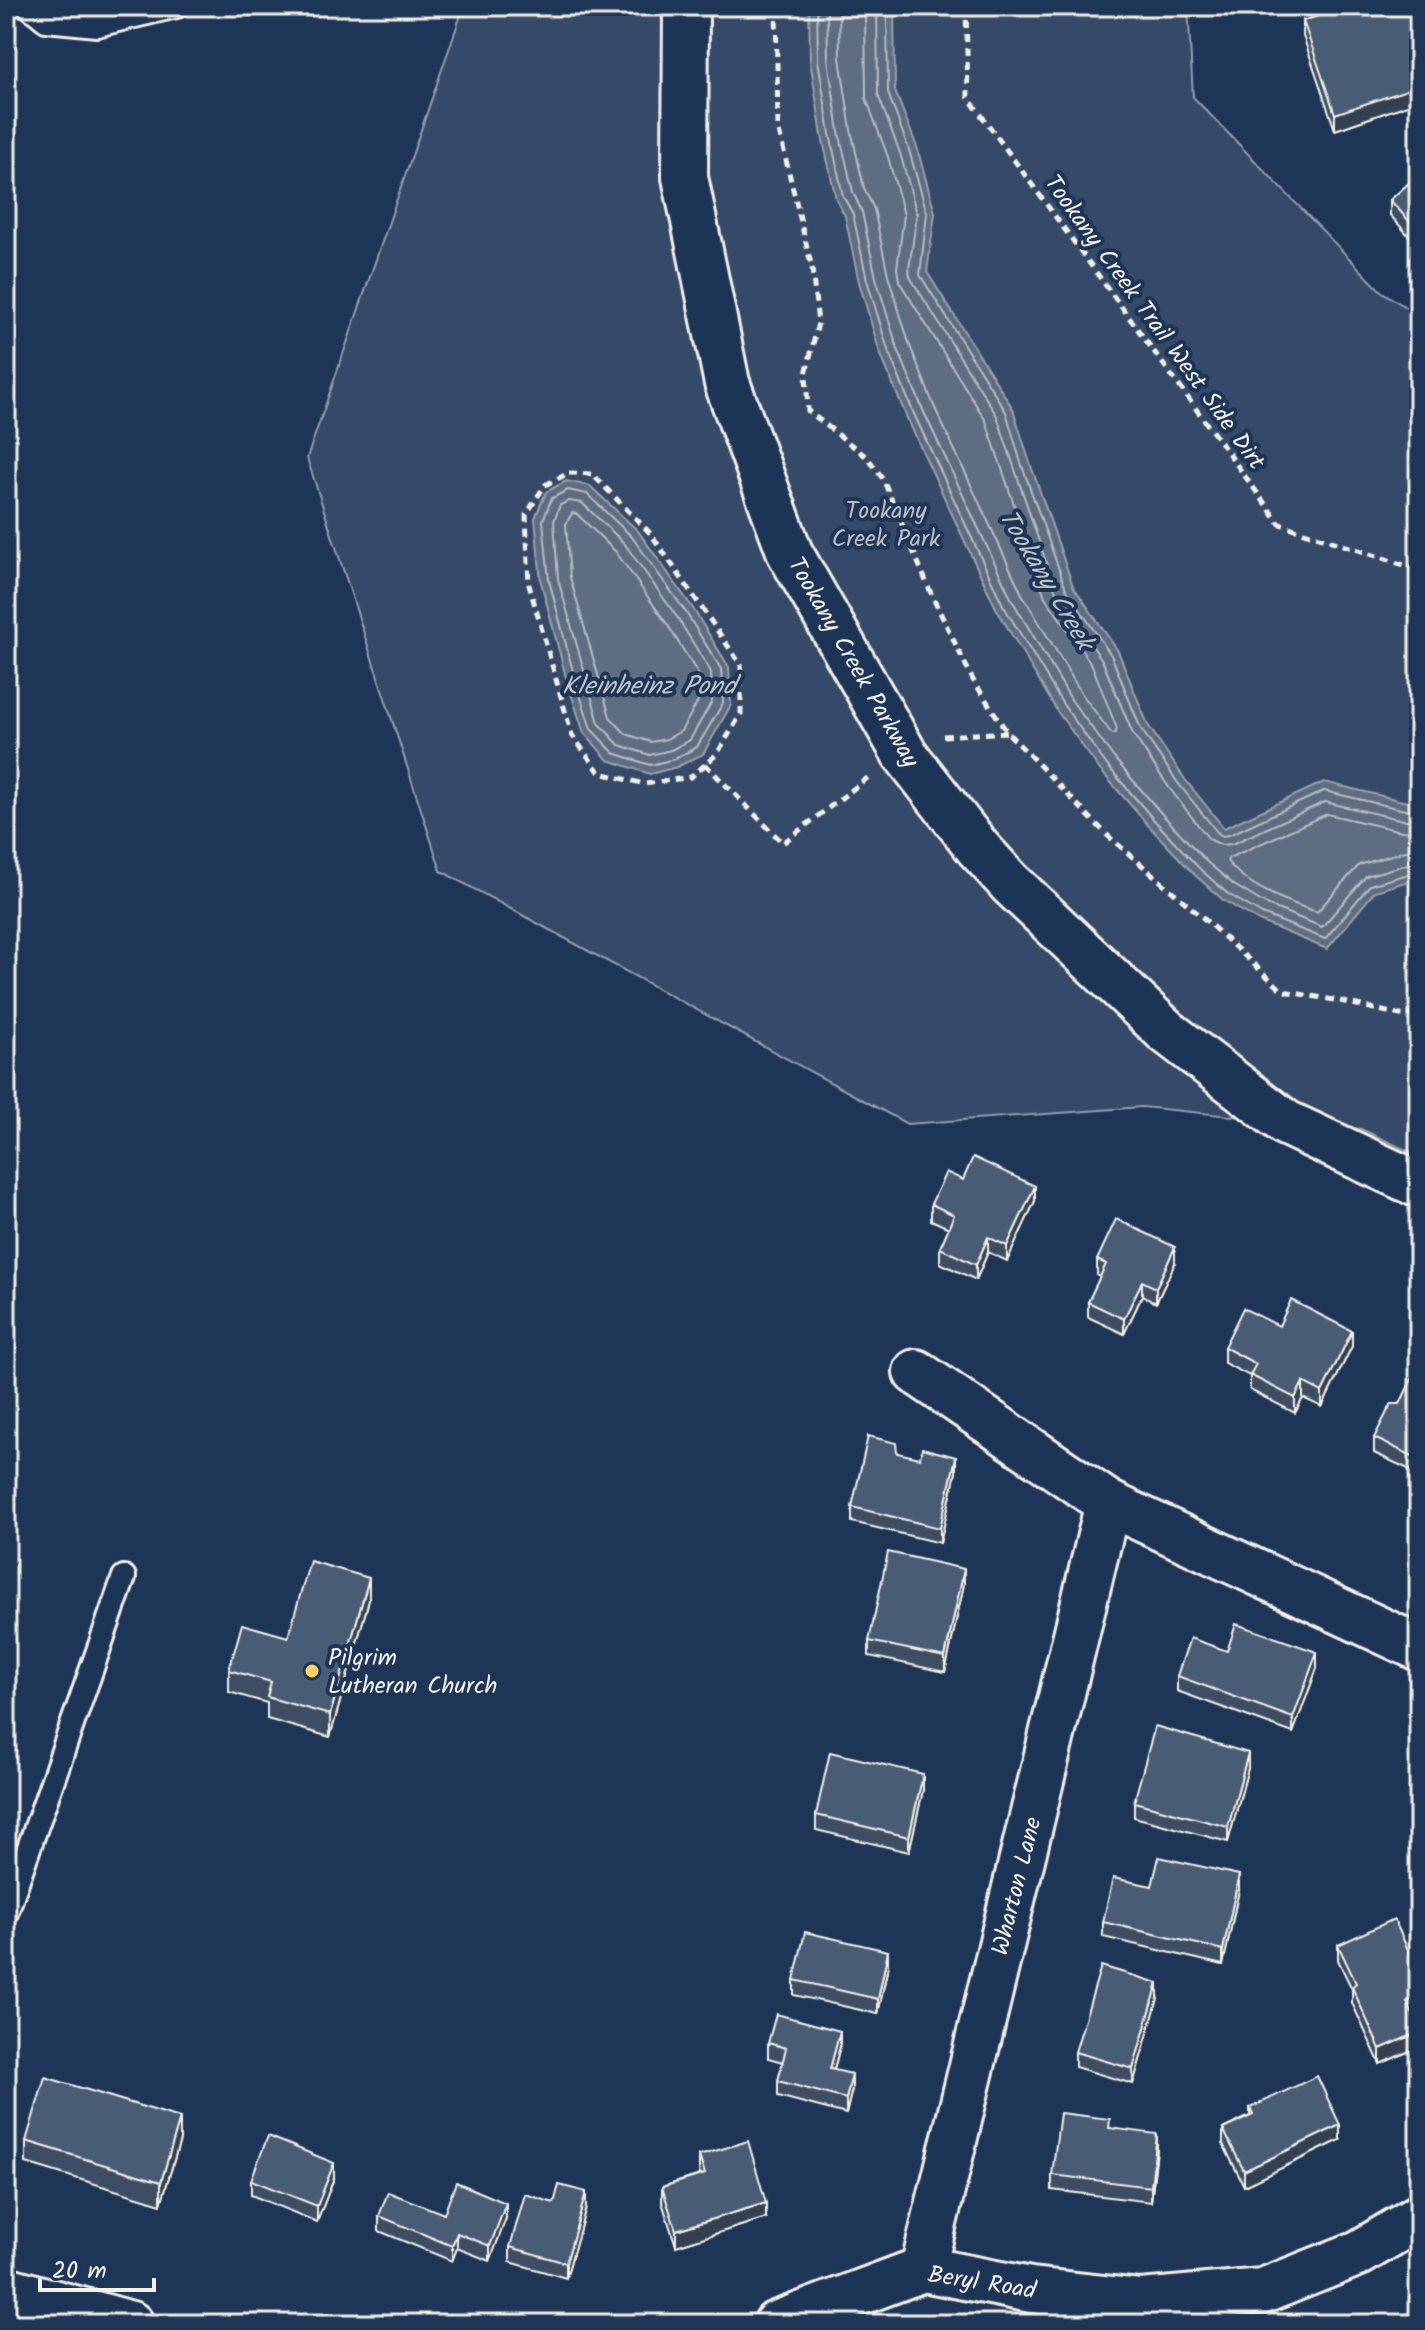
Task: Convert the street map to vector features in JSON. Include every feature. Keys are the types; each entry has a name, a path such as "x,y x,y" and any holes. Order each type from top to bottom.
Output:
{"street":[{"name":"Tookany Creek Parkway","path":"686,6 685,177 727,383 790,553 904,753 999,872 1166,1031 1286,1123 1419,1185"},
{"path":"916,1372 1108,1503 1419,1648"},
{"name":"Wharton Lane","path":"923,2269 1108,1503"},
{"name":"Beryl Road","path":"776,2324 923,2269 1031,2290 1141,2302 1263,2291 1359,2253 1419,2217"},
{"path":"6,2289 131,2324"}],"lane":[{"path":"29,6 46,20 97,25 177,6"},
{"path":"6,1913 124,1577"}],"path":[{"path":"776,6 778,127 812,268 818,323 806,374 808,411 868,458 883,479 933,598 973,680 1007,732 1107,835 1283,991 1400,1015 1419,1015"},
{"name":"Tookany Creek Trail West Side Dirt","path":"966,6 968,97 1280,524 1419,570"},
{"path":"569,473 592,474 651,534 741,665 741,714 717,754 705,764 691,777 645,784 600,773 572,735 529,585 526,515 545,485 569,473"},
{"path":"937,738 951,734 1007,732"},
{"path":"705,764 783,843 881,768"}],"green space":[{"name":"Tookany Creek Park","path":"464,6 1188,6 1193,97 1381,291 1419,316 1419,1156 1361,1129 1142,1107 907,1124 441,871 307,458"}],"water":[{"name":"Tookany Creek","path":"809,6 894,6 895,91 917,147 935,213 927,272 1013,409 1073,586 1118,651 1148,725 1184,778 1224,828 1324,782 1407,802 1419,802 1419,878 1375,891 1327,949 1259,921 1223,900 1195,875 1100,770 1057,711 996,608 880,353 859,282 845,216 836,199 822,136 810,60"},
{"name":"Kleinheinz Pond","path":"566,481 590,486 638,531 692,607 729,667 731,705 703,754 677,767 650,774 608,760 584,733 541,582 535,518 546,492"}],"building":[{"path":"1348,6 1416,6 1419,14 1419,76 1416,87 1335,114 1303,21"},
{"path":"1419,174 1419,232 1390,200"},
{"path":"973,1157 1035,1186 1007,1246 988,1237 976,1265 940,1248 954,1215 931,1204 946,1172 963,1180"},
{"path":"1116,1219 1175,1247 1156,1288 1142,1281 1124,1319 1088,1302 1106,1264 1097,1260"},
{"path":"1291,1300 1352,1331 1322,1392 1303,1382 1295,1398 1250,1375 1256,1364 1224,1347 1243,1308 1279,1326"},
{"path":"1418,1366 1419,1459 1374,1438 1391,1404 1400,1404"},
{"path":"868,1436 896,1443 897,1453 920,1458 922,1448 956,1457 940,1528 852,1507"},
{"path":"888,1552 964,1569 945,1657 869,1641"},
{"path":"310,1561 369,1578 330,1715 267,1697 271,1682 229,1670 242,1624 288,1637"},
{"path":"1236,1624 1317,1652 1293,1718 1177,1676 1190,1638 1227,1651"},
{"path":"1155,1726 1248,1753 1228,1827 1134,1802"},
{"path":"830,1752 923,1774 909,1837 816,1815"},
{"path":"1159,1857 1239,1875 1223,1950 1103,1922 1113,1878 1152,1886"},
{"path":"1394,1919 1419,1974 1419,1996 1407,2002 1419,2032 1380,2049 1352,1987 1356,1983 1338,1945"},
{"path":"805,1932 888,1951 878,1999 794,1980"},
{"path":"1101,1966 1158,1983 1133,2069 1075,2052"},
{"path":"776,2014 840,2031 830,2069 852,2074 846,2099 778,2081 786,2048 768,2043"},
{"path":"1317,2076 1340,2125 1244,2171 1223,2129 1253,2115 1250,2108"},
{"path":"45,2077 180,2118 161,2182 26,2141"},
{"path":"1060,2113 1110,2119 1109,2128 1157,2134 1151,2187 1052,2175"},
{"path":"268,2136 334,2163 317,2206 251,2180"},
{"path":"748,2141 766,2203 676,2230 662,2187 705,2174 699,2156"},
{"path":"456,2182 506,2203 490,2246 457,2233 452,2246 379,2216 388,2192 444,2214"},
{"path":"559,2185 586,2192 566,2263 510,2247 525,2194 554,2203"}],"place":[{"name":"Pilgrim Lutheran Church","path":"312,1671"}]}
